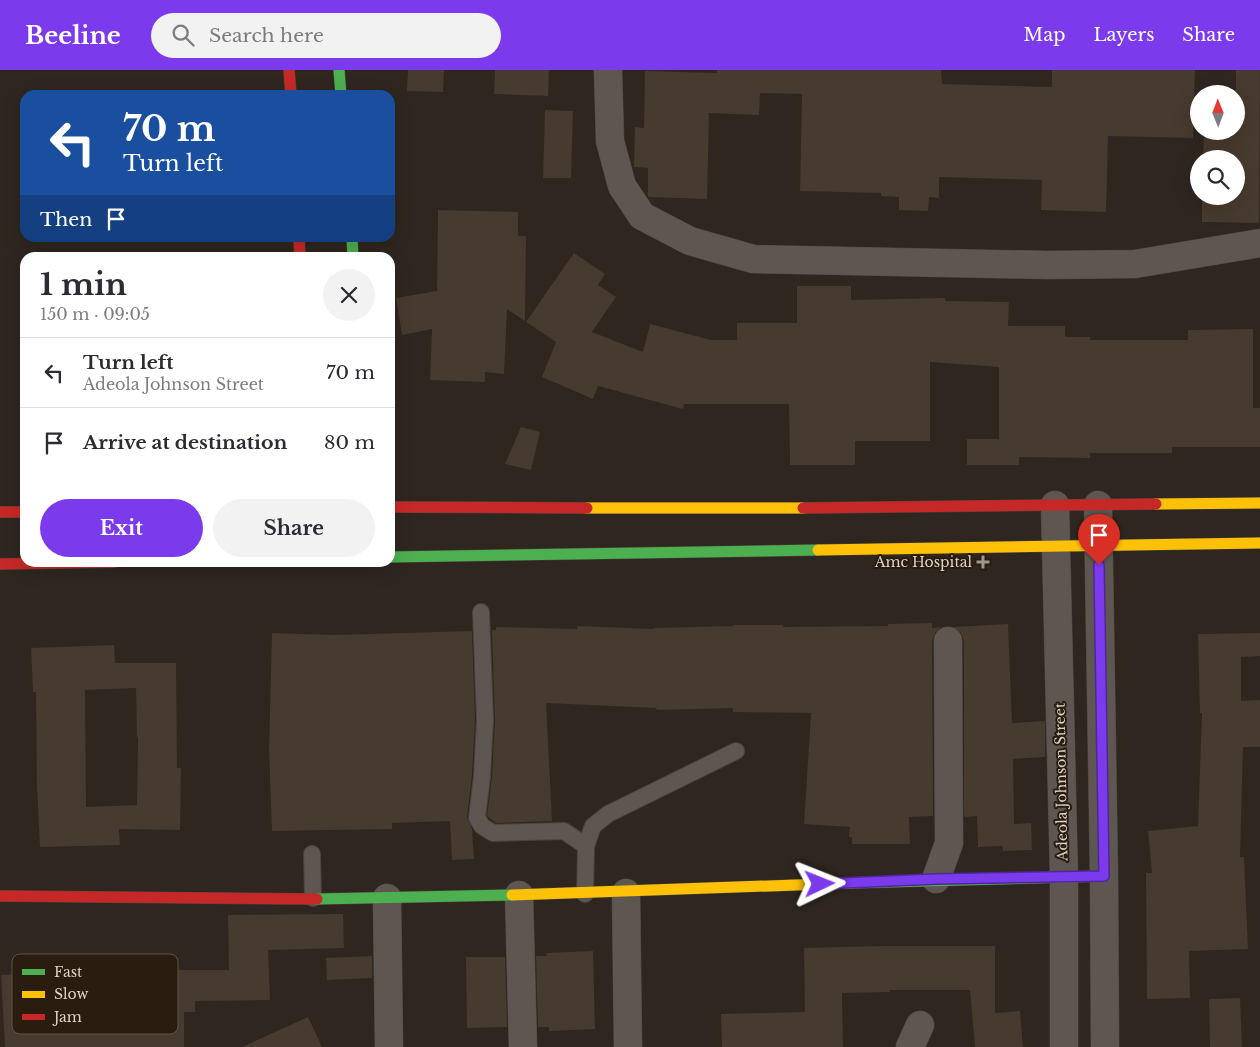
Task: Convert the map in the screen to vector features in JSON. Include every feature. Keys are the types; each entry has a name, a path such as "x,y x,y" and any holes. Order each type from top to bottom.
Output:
{"street":[{"path":"289,70 291,90"},
{"path":"339,70 341,90"},
{"path":"608,70 610,141 622,186 642,216 690,241 753,259 1048,265 1136,264 1260,243"},
{"path":"395,507 730,509 1260,503"},
{"name":"Adeola Johnson Street","path":"1055,505 1064,876 1064,1047"},
{"path":"1098,505 1105,1047"},
{"path":"0,512 20,512"},
{"path":"395,557 1260,543"},
{"path":"0,564 20,564"},
{"path":"936,879 949,843 948,641"},
{"path":"0,896 387,898 585,894 936,879 1104,876"},
{"path":"626,892 628,1047"},
{"path":"519,895 523,1047"},
{"path":"387,898 389,1047"}],"lane":[{"path":"481,612 485,720 482,776 477,818 482,826 493,833 564,831 586,846"},
{"path":"585,894 586,846 593,826 608,814 736,751"},
{"path":"312,854 314,898"}],"building":[{"path":"408,70 444,70 443,92 407,91"},
{"path":"495,70 549,70 548,96 494,94"},
{"path":"717,70 941,70 942,84 1052,87 1052,70 1195,70 1195,85 1190,85 1190,138 1108,136 1106,212 1041,210 1042,180 939,177 939,198 929,197 928,211 899,210 899,197 881,196 881,193 800,191 802,94 760,93 759,115 709,113 707,199 648,197 648,168 634,167 635,127 644,128 645,71 717,73"},
{"path":"1236,70 1260,70 1259,223 1202,222 1202,205 1245,205 1245,150 1203,150 1204,140 1245,140 1245,85 1236,85"},
{"path":"545,110 573,111 571,178 543,178"},
{"path":"438,210 518,212 518,236 526,236 525,321 507,309 504,374 485,372 485,382 430,380 432,329 402,335 396,298 437,291"},
{"path":"574,253 605,274 598,285 616,297 592,332 643,352 650,324 711,340 737,340 737,323 797,323 797,286 851,286 851,300 945,298 945,301 1009,302 1008,326 1065,326 1065,337 1090,337 1090,340 1188,340 1188,330 1253,329 1253,408 1260,408 1260,447 1172,447 1172,453 1090,453 1090,458 1019,457 1019,465 967,465 967,439 999,439 999,367 930,362 930,441 855,441 855,465 790,465 789,404 684,404 683,409 598,386 593,399 542,377 556,342 526,322"},
{"path":"521,427 540,432 531,470 505,464"},
{"path":"932,623 932,628 941,627 935,633 932,641 933,816 909,817 910,844 852,844 852,837 849,837 850,827 804,824 811,713 733,712 733,708 657,710 656,708 546,703 552,821 496,823 487,816 492,777 495,721 492,630 496,630 496,627 577,629 577,626 654,629 734,625 783,625 783,627 888,626 888,624"},
{"path":"1008,624 1012,723 1045,721 1045,757 1013,759 1014,824 1031,823 1032,850 1003,851 1002,846 978,847 977,816 965,817 964,815 964,641 961,633 953,627"},
{"path":"472,631 475,720 472,775 467,817 472,829 474,859 452,860 450,821 392,823 392,829 272,831 269,750 272,633 334,635"},
{"path":"1260,633 1260,656 1241,657 1241,701 1260,700 1260,747 1243,747 1240,857 1244,857 1248,949 1189,951 1190,998 1147,999 1146,873 1152,873 1148,831 1198,826 1202,713 1200,713 1198,634"},
{"path":"114,645 115,663 176,663 177,768 181,768 180,830 119,829 120,845 40,847 36,692 33,692 31,648","holes":["136,688 137,805 86,807 85,690"]},
{"path":"343,914 344,948 268,950 270,1000 195,1001 195,1012 184,1012 184,1047 5,1047 1,975 12,974 12,1034 178,1034 178,970 229,970 228,915"},
{"path":"995,946 995,1013 1020,1011 1023,1047 975,1047 970,990 889,990 890,992 842,993 843,1047 722,1047 721,1014 805,1012 804,948"},
{"path":"593,951 595,1029 549,1031 549,1027 538,1027 536,956 547,956 546,953"},
{"path":"372,956 372,978 327,980 326,958"},
{"path":"466,957 505,957 507,1027 467,1028"},
{"path":"1240,998 1242,1047 1210,1047 1209,999"},
{"path":"308,1017 322,1047 242,1047"}],"traffic: fast":[{"path":"339,70 341,90"},
{"path":"352,242 353,252"},
{"path":"395,557 818,550"},
{"path":"851,883 1104,876"},
{"path":"317,899 512,895"}],"traffic: slow":[{"path":"1156,504 1260,503"},
{"path":"587,508 803,508"},
{"path":"818,550 1260,543"},
{"path":"512,895 851,883"}],"traffic: jam":[{"path":"289,70 291,90"},
{"path":"299,242 300,252"},
{"path":"803,508 1156,504"},
{"path":"395,507 587,508"},
{"path":"0,512 20,512"},
{"path":"0,564 20,564"},
{"path":"0,896 317,899"}],"place":[{"name":"Amc Hospital","path":"983,562"}],"route":[{"path":"820,884 936,879 1104,876 1099,565"}]}
